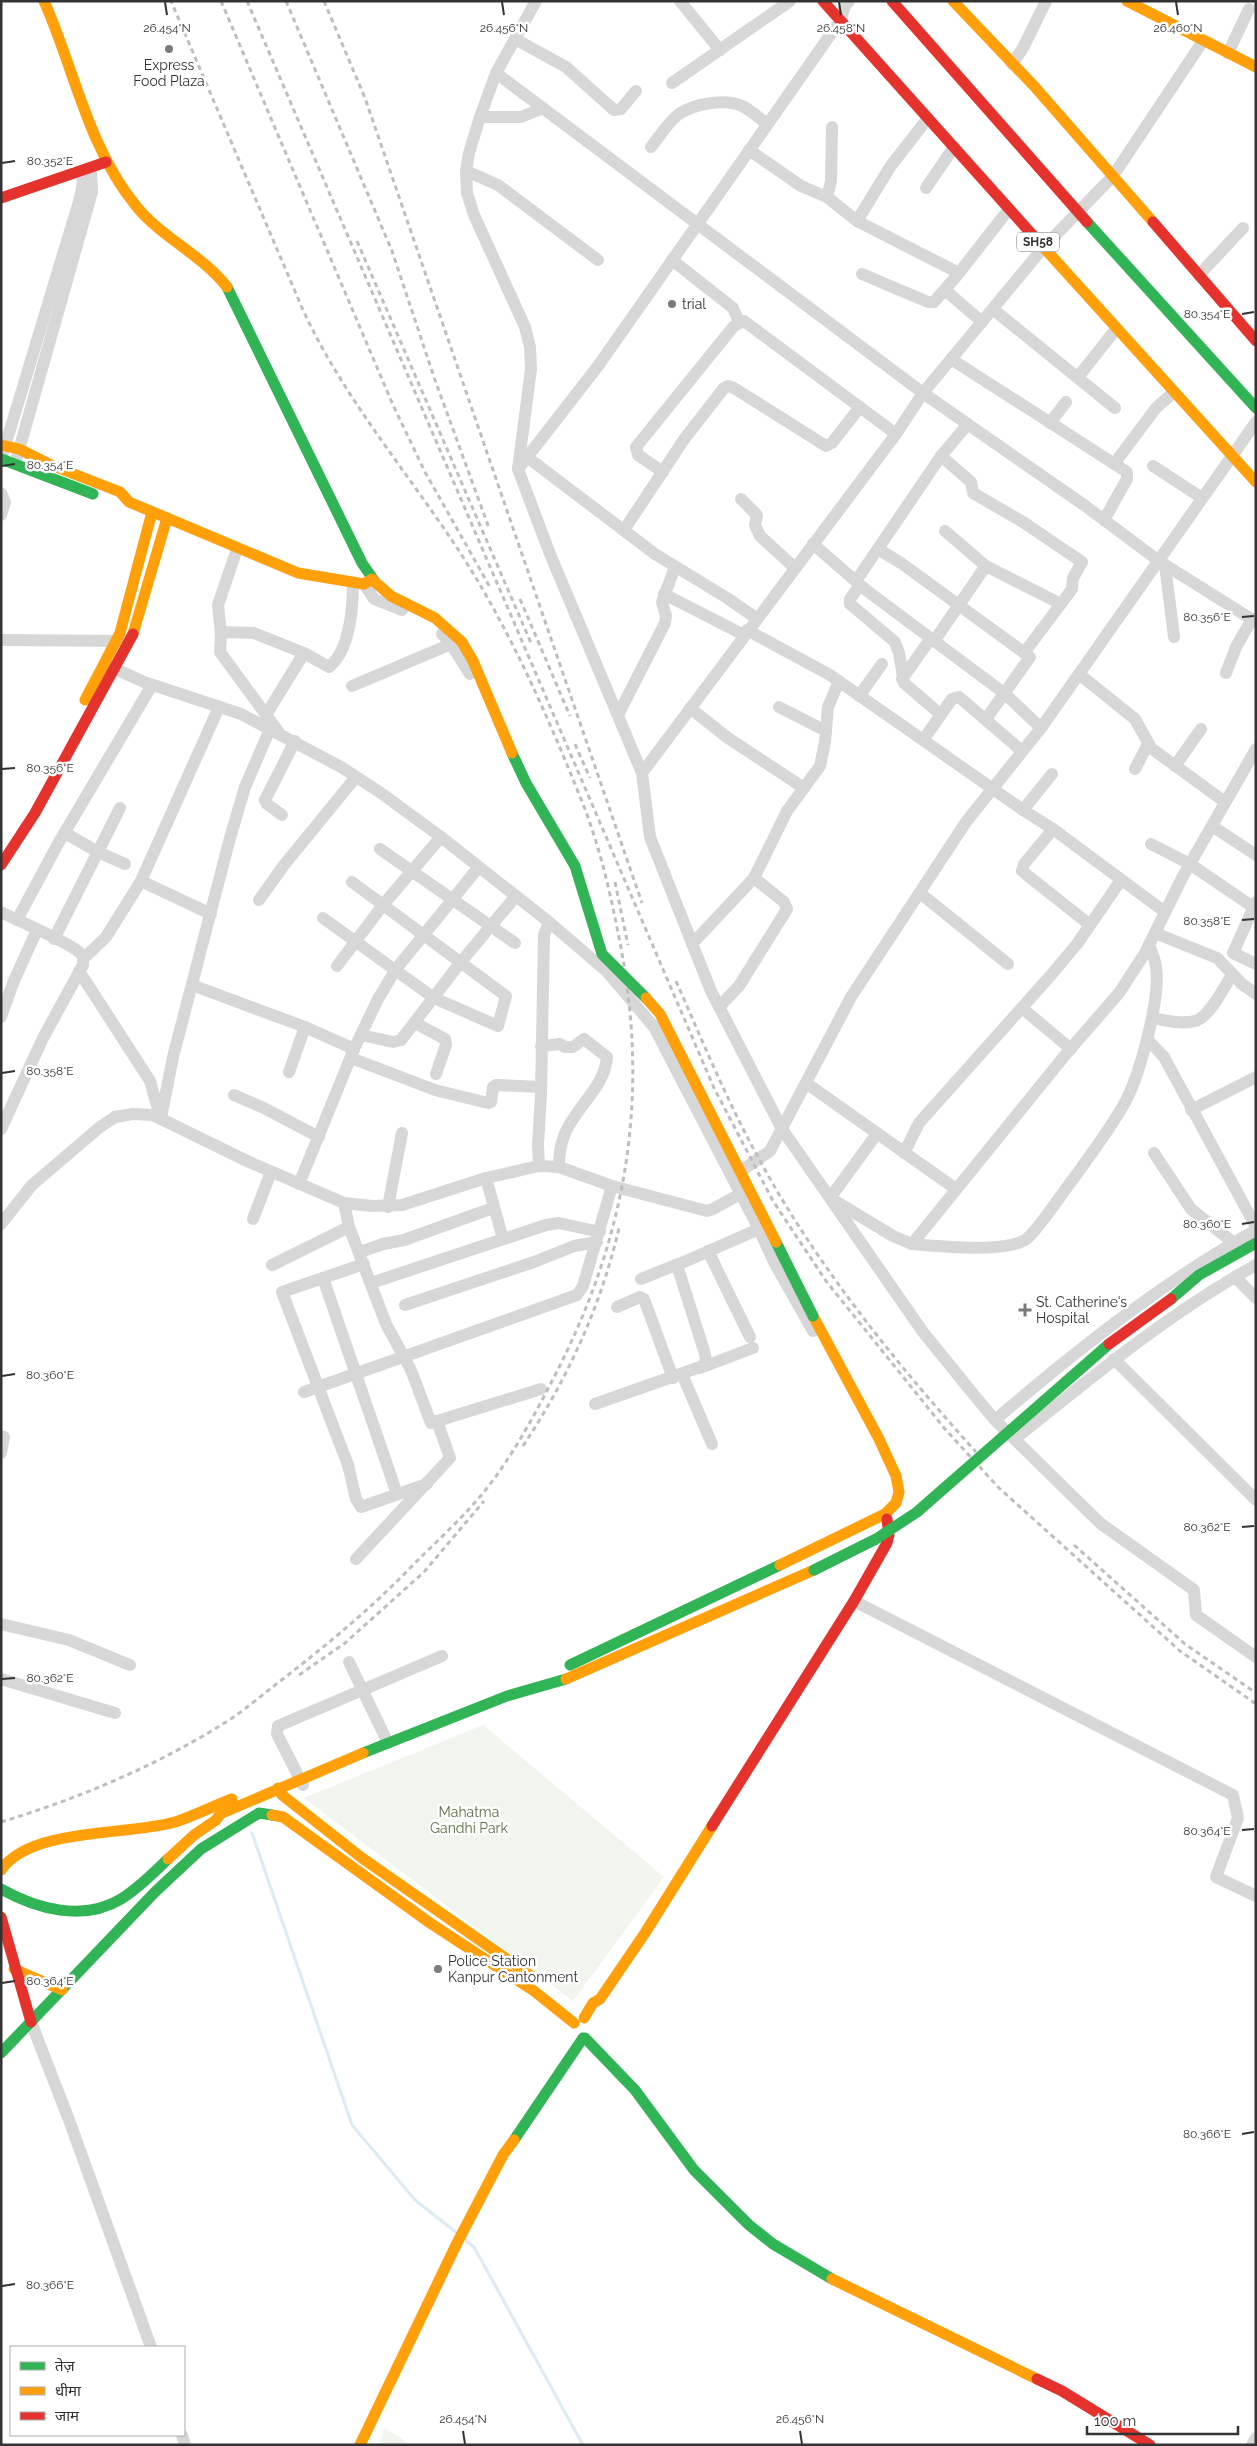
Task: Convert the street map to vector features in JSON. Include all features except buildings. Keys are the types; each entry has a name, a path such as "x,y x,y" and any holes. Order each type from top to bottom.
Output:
{"street":[{"path":"44,1 106,162 134,204 150,222 204,260 219,274 228,288 362,563 366,582 374,599 430,621 451,644 466,666 500,745 536,814 560,850 574,878 590,942 604,969"},
{"path":"536,1 496,73 480,117 469,153 466,171 467,194 474,215 525,326 530,347 531,369 518,469 642,773 650,837 719,1007 782,1129 923,1332 995,1420 1100,1523 1194,1590 1196,1615 1256,1657"},
{"path":"680,1 720,50"},
{"name":"SH58","path":"823,1 1043,248 1256,482"},
{"path":"518,469 598,366 840,21 845,6 849,1"},
{"path":"892,1 1078,212 1256,408"},
{"path":"953,1 1113,176 1256,341"},
{"path":"1012,64 1046,1"},
{"path":"1126,1 1256,67"},
{"path":"672,83 785,3"},
{"path":"1228,54 1249,9"},
{"path":"515,39 562,63 614,110 621,109 636,91"},
{"path":"642,773 756,618 896,434 923,392 994,310 1043,248 1113,176 1203,41"},
{"path":"496,73 698,222 923,392 1162,563 1254,621 1236,647 1226,673"},
{"path":"652,147 678,115 689,109 730,102 743,106 767,124"},
{"path":"480,117 521,117 543,108"},
{"path":"857,220 890,168 928,118"},
{"path":"827,197 831,181 832,127"},
{"path":"926,188 954,147"},
{"path":"749,150 801,186 827,197 857,220 959,273"},
{"path":"1,198 106,162"},
{"path":"86,170 80,198 3,445 1,459 116,503 129,502"},
{"path":"14,465 92,192 86,170"},
{"path":"466,171 498,185 598,260"},
{"path":"862,274 928,302 939,299 1009,209"},
{"path":"1199,275 1243,228"},
{"path":"672,260 733,308 739,322"},
{"path":"946,290 982,322"},
{"path":"994,310 1116,408"},
{"path":"739,322 749,323 896,434"},
{"path":"662,472 638,454 636,447 739,322"},
{"path":"1078,377 1116,329"},
{"path":"951,359 1127,472 1128,477 1104,520"},
{"path":"624,530 685,438 724,388 728,386 826,446 832,443 860,407"},
{"path":"1114,464 1152,414 1174,392"},
{"path":"1050,423 1066,402"},
{"path":"732,1177 770,1151 851,997 920,893 992,789 1041,728 1162,563 1202,498 1256,422"},
{"path":"940,714 908,688 902,679 900,653 895,642 850,604 850,599 878,549 941,456 968,424"},
{"path":"3,445 19,449 51,465 120,492 129,502 237,549 298,573 366,582 435,618 462,642 473,661 508,746 526,783 575,866 602,954 610,966 640,991 660,1014 839,1368 879,1438 896,1476 897,1498 885,1514 780,1567 558,1671 552,1680"},
{"path":"941,456 971,482 973,493 1023,522 1081,560 1073,578 1072,589 1024,654"},
{"path":"527,457 675,566 756,618"},
{"path":"1153,466 1202,498"},
{"path":"1,492 6,502 1,514"},
{"path":"741,499 757,516 755,525 760,536 795,568"},
{"path":"123,641 152,512"},
{"path":"1,865 35,813 123,641 142,610 167,518"},
{"path":"945,532 988,567 1061,604"},
{"path":"813,544 858,583 1004,694 1041,728"},
{"path":"237,549 218,605 221,655 266,715 275,732"},
{"path":"878,549 901,563 1030,657 986,719"},
{"path":"1162,563 1174,637"},
{"path":"618,715 665,622 666,616 662,604 675,566"},
{"path":"902,679 959,605 981,572 988,567"},
{"path":"221,632 254,633 304,653 326,667 332,665 366,582"},
{"path":"664,594 746,632 839,682 992,789 1053,829 1165,912"},
{"path":"1,640 123,641"},
{"path":"352,686 451,644"},
{"path":"266,715 304,653"},
{"path":"859,696 882,664"},
{"path":"110,666 152,685 241,714 295,741 356,776 441,837 549,922 604,969 654,1027 806,1320 839,1368"},
{"path":"1,849 110,666"},
{"path":"1079,674 1135,719 1148,744 1225,802"},
{"path":"692,944 754,878 787,811 820,766 828,707 839,682"},
{"path":"17,920 65,833 152,685"},
{"path":"923,740 952,699 959,696 1022,751"},
{"path":"1,1129 43,1038 79,971 83,959 106,937 141,881 219,707"},
{"path":"778,707 826,731"},
{"path":"690,708 728,738 804,788"},
{"path":"1175,766 1201,729"},
{"path":"161,1118 173,1057 245,787 275,732"},
{"path":"282,815 267,804 265,800 295,741"},
{"path":"1136,769 1148,744"},
{"path":"912,1244 1119,993 1149,945 1190,864 1256,749"},
{"path":"1023,810 1052,774"},
{"path":"259,900 284,865 356,776"},
{"path":"54,939 120,808"},
{"path":"1212,826 1256,855"},
{"path":"1053,829 1024,864 1022,871 1090,925"},
{"path":"65,833 98,852 125,864"},
{"path":"337,966 382,905 441,837"},
{"path":"1151,844 1190,864 1255,906 1232,953 1256,964"},
{"path":"380,849 490,928 515,943"},
{"path":"299,1184 361,1035 396,969 422,934 478,868"},
{"path":"719,1007 740,986 787,909 784,902 754,878"},
{"path":"904,1153 919,1123 1052,974 1122,880"},
{"path":"141,881 211,914"},
{"path":"323,918 434,998 498,1026 506,996 352,882"},
{"path":"920,893 1008,964"},
{"path":"361,1035 398,1042 434,998 460,962 516,896"},
{"path":"1,912 80,953 83,959"},
{"path":"539,1166 544,935 549,922"},
{"path":"1,1017 13,983 37,930"},
{"path":"1155,933 1217,958 1232,975 1256,994"},
{"path":"830,1198 893,1236 912,1244 993,1247 1026,1240 1072,1181 1124,1104 1148,1040 1152,1018 1156,968 1149,945"},
{"path":"79,971 150,1081 161,1118"},
{"path":"1152,1018 1190,1022 1200,1020 1208,1013 1232,975"},
{"path":"192,985 306,1028 353,1054 418,1084 488,1103 491,1102 493,1087 496,1085 541,1087"},
{"path":"1022,1008 1071,1049"},
{"path":"415,1022 446,1038 446,1045 436,1074"},
{"path":"289,1072 306,1028"},
{"path":"541,1046 560,1044 566,1047 573,1047 584,1039 607,1057 606,1066 599,1081 564,1135 559,1155 559,1167"},
{"path":"1148,1040 1164,1057 1191,1110 1256,1226"},
{"path":"1191,1110 1255,1079"},
{"path":"806,1083 876,1135 956,1190"},
{"path":"234,1095 319,1137"},
{"path":"1,1224 32,1184 100,1127 115,1117 133,1114 153,1115 161,1118 271,1172 344,1203 388,1207 410,1203 486,1178 539,1166 559,1167 612,1186 707,1211 713,1210 740,1194"},
{"path":"388,1207 402,1133"},
{"path":"830,1198 876,1135"},
{"path":"1154,1154 1191,1209 1234,1243"},
{"path":"252,1219 271,1172"},
{"path":"486,1178 503,1239"},
{"path":"304,1392 577,1295 583,1286 612,1186"},
{"path":"344,1203 349,1227 386,1324 405,1357 431,1422 541,1389"},
{"path":"427,1484 361,1507 356,1499 348,1465 282,1292 323,1278 362,1258 404,1240 493,1208"},
{"path":"371,1283 546,1225 559,1223 598,1237"},
{"path":"272,1265 349,1227"},
{"path":"640,1279 759,1229"},
{"path":"995,1420 1099,1333 1186,1272 1256,1230"},
{"path":"405,1305 534,1262 598,1237"},
{"path":"1,2053 155,1892 201,1849 250,1809 280,1791 511,1703 518,1696 552,1680 562,1681 569,1678 814,1570 876,1539 917,1512 1110,1343 1171,1299 1179,1289 1204,1272 1256,1243"},
{"path":"595,1404 700,1368 752,1343 708,1251"},
{"path":"1171,1299 1183,1298 1256,1253"},
{"path":"678,1264 677,1270 706,1360 700,1368"},
{"path":"1015,1439 1114,1359 1235,1277 1256,1266"},
{"path":"1235,1277 1256,1298"},
{"path":"323,1278 358,1373 397,1494"},
{"path":"617,1307 640,1297 644,1299 677,1376 712,1444"},
{"path":"1114,1359 1256,1500"},
{"path":"356,1559 450,1458 437,1421"},
{"path":"1,1453 4,1437"},
{"path":"360,2445 457,2243 503,2155 558,2071 560,2061 585,2028 593,2003 600,1999 650,1925 854,1601 887,1542 889,1535 885,1514"},
{"path":"854,1601 1233,1796 1238,1818 1216,1877 1256,1896"},
{"path":"1,1624 69,1640 130,1665"},
{"path":"302,1782 277,1734 278,1726 442,1656"},
{"path":"349,1662 388,1744"},
{"path":"1,1679 115,1713"},
{"path":"302,1782 388,1744 507,1696 518,1696"},
{"path":"1,1870 15,1853 28,1847 174,1822 226,1801 280,1791 362,1858 555,1993 585,2028 598,2053 606,2058 635,2090 694,2170 749,2225 773,2244 851,2290 1062,2391 1150,2445"},
{"path":"1,1890 28,1904 56,1912 82,1912 106,1906 135,1890 178,1847 216,1820 220,1814 250,1809 283,1817 585,2028"},
{"path":"1,1917 14,1969 31,2022 151,2346"},
{"path":"479,1955 487,1944"},
{"path":"14,1969 62,1990"},
{"path":"1252,2445 1256,2438"}],"green space":[{"name":"Mahatma Gandhi Park","path":"483,1725 664,1877 573,2001 304,1798"},
{"path":"385,2428 411,2445 379,2445"}],"waterway":[{"path":"252,1833 352,2125 415,2200 457,2233"},
{"path":"465,2240 474,2247 583,2445"}],"railway":[{"path":"1,1822 117,1780 172,1753 233,1717 315,1654 349,1625 452,1527 479,1498 505,1464 551,1383 578,1327 600,1271 616,1215 627,1159 632,1102 632,1043 627,984 613,908 602,863 583,804 529,678 481,586 443,526 378,436 319,343 303,310 171,1"},
{"path":"221,1 393,405 425,472 491,589"},
{"path":"247,1 714,1088 773,1201 826,1281 945,1429 999,1488 1180,1651 1256,1704"},
{"path":"286,1 392,251 435,380 489,528"},
{"path":"324,1 365,98 642,903"},
{"path":"357,241 531,643"},
{"path":"520,599 570,716"},
{"path":"575,744 590,778"},
{"path":"615,882 628,945"},
{"path":"676,981 747,1137 806,1237 887,1348 976,1452"},
{"path":"523,1446 554,1395 581,1342 603,1286 619,1228"},
{"path":"299,1675 345,1643 424,1572 484,1501"},
{"path":"1074,1545 1185,1644 1256,1693"}],"traffic: fast":[{"path":"1087,222 1256,408"},
{"path":"227,287 362,563 375,582"},
{"path":"1,459 93,494"},
{"path":"512,753 526,783 575,866 602,954 646,998"},
{"path":"776,1242 813,1316"},
{"path":"1171,1299 1199,1275 1256,1243"},
{"path":"814,1570 876,1539 917,1512 1109,1344"},
{"path":"570,1665 780,1565"},
{"path":"363,1753 507,1696 566,1679"},
{"path":"1,2053 155,1892 201,1849 259,1813 272,1815"},
{"path":"1,1889 45,1907 60,1910 91,1910 106,1906 128,1895 168,1859"},
{"path":"514,2140 583,2038"},
{"path":"585,2038 635,2090 694,2170 749,2225 773,2244 832,2279"}],"traffic: slow":[{"path":"44,1 83,107 119,183 146,217 217,275 227,287"},
{"path":"953,1 1034,86 1153,222"},
{"path":"1127,1 1256,67"},
{"path":"1037,240 1256,482"},
{"path":"1,445 19,449 51,465 120,492 129,502 298,573 364,584 372,579"},
{"path":"85,700 120,633 152,512"},
{"path":"133,634 167,518"},
{"path":"375,582 391,596 435,618 462,642 473,661 512,753"},
{"path":"646,998 660,1014 776,1242"},
{"path":"780,1565 885,1514 896,1503 899,1492 896,1476 879,1439 813,1316"},
{"path":"566,1679 814,1570"},
{"path":"168,1859 194,1835 216,1820 220,1814 363,1753"},
{"path":"278,1788 282,1795 362,1858 534,1978"},
{"path":"1,1870 15,1856 34,1846 81,1835 175,1822 232,1799"},
{"path":"272,1815 283,1817 430,1923 534,1991 574,2023"},
{"path":"584,2018 593,2003 600,1999 645,1933 712,1826"},
{"path":"14,1969 62,1990"},
{"path":"360,2445 457,2243 503,2155 514,2140"},
{"path":"832,2279 1037,2379"}],"traffic: jam":[{"path":"823,1 1037,240"},
{"path":"892,1 1087,222"},
{"path":"1,198 106,162"},
{"path":"1153,222 1256,341"},
{"path":"1,865 35,813 133,634"},
{"path":"1109,1344 1171,1299"},
{"path":"712,1826 854,1601 887,1543 889,1535 887,1519"},
{"path":"1,1917 31,2022"},
{"path":"1037,2379 1062,2391 1150,2445"}],"place":[{"name":"Express Food Plaza","path":"169,49"},
{"name":"trial","path":"672,304"},
{"name":"St. Catherine's Hospital","path":"1025,1310"},
{"name":"Police Station Kanpur Cantonment","path":"438,1969"}]}
